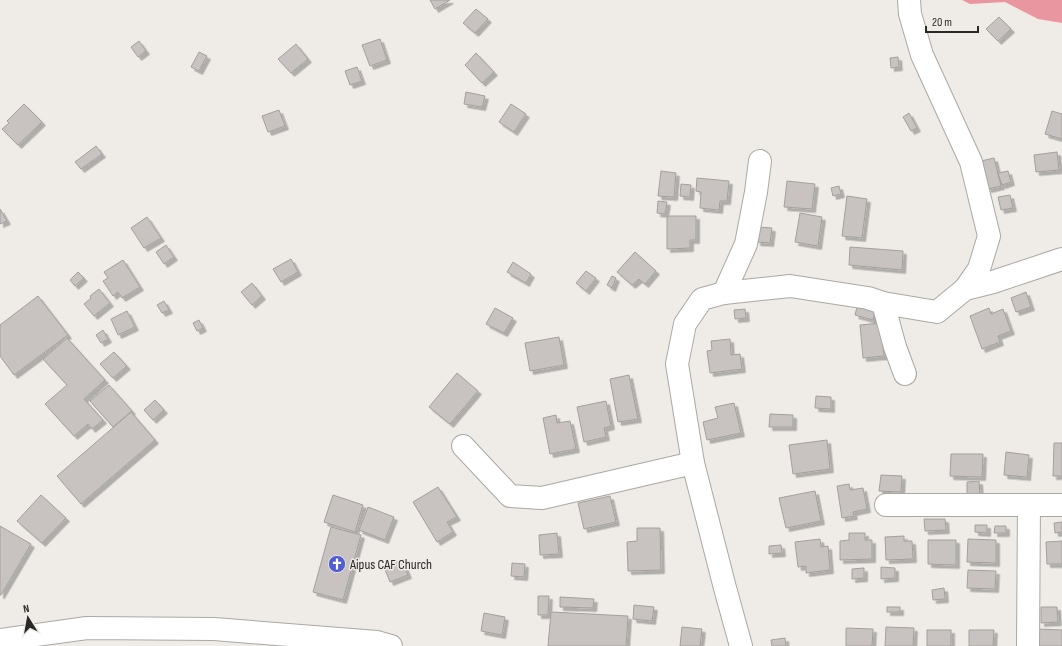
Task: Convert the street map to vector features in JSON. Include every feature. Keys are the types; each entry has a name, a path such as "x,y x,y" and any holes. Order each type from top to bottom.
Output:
{"street":[{"path":"741,646 693,463 677,364 685,324 702,299 724,293 790,286 868,298 883,304 937,312 965,289 979,269 989,236 971,162 922,55 910,14 909,0"},
{"path":"724,293 746,244 756,192 760,161"},
{"path":"965,289 993,282 1062,259"},
{"path":"883,304 895,347 905,374"},
{"path":"463,446 510,496 534,498 542,498 693,463"},
{"path":"886,505 1062,505"},
{"path":"1028,646 1029,505"},
{"path":"0,640 87,628 214,629 377,642 391,646"}],"shaded area":[{"path":"962,0 1062,0 1062,23 1038,19 1005,2 970,4"}],"building":[{"path":"430,0 450,0 435,9"},
{"path":"476,9 488,19 475,33 463,23"},
{"path":"999,17 1011,29 998,41 986,29"},
{"path":"380,39 387,60 370,66 362,45"},
{"path":"139,41 146,51 138,57 131,47"},
{"path":"296,44 308,59 291,73 278,59"},
{"path":"199,52 207,56 199,71 191,67"},
{"path":"476,53 494,72 482,83 465,65"},
{"path":"898,57 899,67 891,68 890,58"},
{"path":"357,67 362,81 350,85 345,71"},
{"path":"466,92 485,96 482,107 464,104"},
{"path":"24,104 42,122 18,145 2,129 9,123 7,121"},
{"path":"511,104 526,114 514,132 499,122"},
{"path":"279,110 285,126 268,132 262,116"},
{"path":"1052,111 1062,114 1062,139 1045,134"},
{"path":"909,113 917,128 911,131 903,117"},
{"path":"96,146 102,154 81,169 75,162"},
{"path":"1057,152 1059,170 1036,172 1034,155"},
{"path":"994,158 1001,186 988,189 981,161"},
{"path":"661,171 676,173 674,197 658,196"},
{"path":"1008,171 1011,182 1002,185 998,173"},
{"path":"697,178 729,181 727,201 720,201 719,210 700,208 701,192 696,191"},
{"path":"787,181 815,184 812,209 784,207"},
{"path":"681,184 691,185 690,197 680,196"},
{"path":"839,186 841,194 833,196 831,188"},
{"path":"1010,195 1013,208 1001,210 998,197"},
{"path":"847,196 867,199 862,238 842,236"},
{"path":"658,201 667,202 665,214 657,213"},
{"path":"0,209 7,221 0,224"},
{"path":"800,213 822,217 818,246 795,242"},
{"path":"667,216 696,216 696,240 690,240 690,248 667,249"},
{"path":"147,217 161,238 144,248 131,228"},
{"path":"758,227 772,228 770,243 757,242"},
{"path":"166,245 174,257 164,264 156,252"},
{"path":"850,247 903,251 902,270 849,265"},
{"path":"635,252 656,271 645,284 639,279 632,285 617,272"},
{"path":"291,259 298,272 281,282 273,269"},
{"path":"123,260 140,287 122,298 118,292 113,296 103,281 108,278 104,272"},
{"path":"513,262 531,274 526,283 507,272"},
{"path":"586,271 596,278 586,291 576,283"},
{"path":"78,272 84,278 75,286 70,280"},
{"path":"612,276 616,278 612,288 607,285"},
{"path":"252,283 262,296 252,305 241,292"},
{"path":"99,289 110,303 94,316 84,304 91,298 90,296"},
{"path":"1026,292 1031,307 1016,312 1011,298"},
{"path":"38,296 68,335 14,375 0,356 0,325"},
{"path":"164,301 169,310 162,313 157,305"},
{"path":"858,303 876,307 873,320 855,315"},
{"path":"495,308 513,318 504,333 486,324"},
{"path":"989,308 991,314 1003,309 1011,331 998,336 1000,342 982,349 970,316"},
{"path":"745,309 746,318 735,319 734,310"},
{"path":"127,311 135,327 118,335 111,319"},
{"path":"199,320 203,328 197,331 193,323"},
{"path":"881,323 884,356 863,358 860,325"},
{"path":"103,330 108,339 101,343 96,335"},
{"path":"559,337 564,365 530,371 525,343"},
{"path":"67,338 105,380 84,399 103,420 92,429 88,424 74,436 45,404 67,385 43,359"},
{"path":"730,339 731,355 740,354 742,369 710,373 707,351 712,350 711,341"},
{"path":"114,352 127,366 113,378 100,364"},
{"path":"457,373 478,391 450,424 429,407"},
{"path":"629,375 638,419 618,422 610,379"},
{"path":"109,385 132,411 113,427 90,401"},
{"path":"816,396 831,397 831,409 815,408"},
{"path":"155,400 164,410 153,420 144,410"},
{"path":"606,401 611,426 604,428 606,437 584,442 577,407"},
{"path":"734,403 741,433 707,440 703,422 718,418 715,407"},
{"path":"131,412 155,440 81,504 57,476"},
{"path":"770,414 793,415 793,427 769,427"},
{"path":"556,415 557,423 570,421 576,449 550,454 543,418"},
{"path":"827,440 830,469 793,474 789,445"},
{"path":"1054,443 1062,443 1062,476 1053,476"},
{"path":"1006,452 1029,455 1027,477 1004,475"},
{"path":"951,454 983,454 982,477 950,476"},
{"path":"881,475 902,476 901,492 879,491"},
{"path":"979,481 980,497 967,498 967,482"},
{"path":"849,484 850,490 863,488 867,509 853,512 854,516 842,518 837,486"},
{"path":"438,487 457,517 447,522 453,532 437,542 413,502"},
{"path":"815,491 821,521 786,528 779,498"},
{"path":"41,495 66,518 42,543 17,521"},
{"path":"333,495 363,505 355,532 324,522"},
{"path":"610,496 616,522 584,529 578,503"},
{"path":"368,507 394,517 385,540 359,530"},
{"path":"924,519 945,519 946,530 925,531"},
{"path":"1062,522 1062,532 1055,533 1054,523"},
{"path":"975,525 987,525 987,533 975,532"},
{"path":"0,526 31,544 1,595 0,595"},
{"path":"995,526 1006,526 1006,533 994,533"},
{"name":"Aipus CAF Church","path":"331,527 361,535 343,600 313,592"},
{"path":"637,528 660,528 661,570 628,571 627,542 637,541"},
{"path":"557,533 559,554 540,555 539,535"},
{"path":"849,533 865,533 865,540 872,540 872,559 840,560 840,541 849,540"},
{"path":"904,536 904,541 912,541 913,559 886,560 885,537"},
{"path":"820,539 821,547 828,546 830,570 806,573 806,566 798,567 795,542"},
{"path":"968,539 996,540 996,563 967,562"},
{"path":"928,540 956,540 956,565 928,564"},
{"path":"1062,541 1062,564 1047,564 1046,542"},
{"path":"781,545 782,553 769,554 769,546"},
{"path":"402,560 408,575 390,582 384,567"},
{"path":"512,563 525,564 524,577 511,576"},
{"path":"881,567 895,568 895,578 881,579"},
{"path":"864,568 864,578 852,579 852,569"},
{"path":"968,570 996,571 995,589 967,588"},
{"path":"944,588 945,599 933,600 932,590"},
{"path":"538,596 549,596 548,615 538,615"},
{"path":"560,597 594,599 593,608 560,607"},
{"path":"634,605 654,607 652,621 633,619"},
{"path":"887,607 900,607 900,612 887,612"},
{"path":"1041,607 1057,607 1058,622 1041,623"},
{"path":"551,612 628,616 626,646 548,646"},
{"path":"484,613 505,617 502,635 481,631"},
{"path":"682,627 702,629 700,646 680,646"},
{"path":"886,627 914,628 913,646 885,646"},
{"path":"846,628 873,629 872,646 846,646"},
{"path":"1037,629 1062,630 1062,646 1036,646"},
{"path":"927,630 951,630 951,646 927,646"},
{"path":"969,630 994,630 993,646 969,646"},
{"path":"785,638 786,646 772,646 771,640"}],"place":[{"name":"Aipus CAF Church","path":"337,564"}]}
